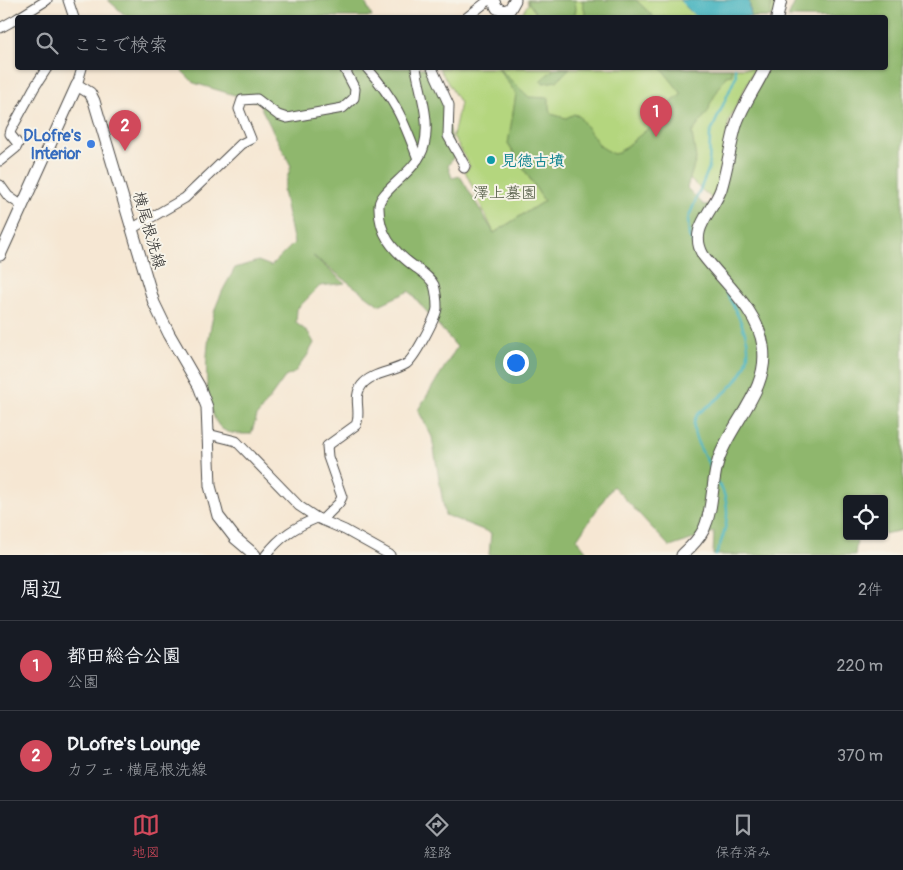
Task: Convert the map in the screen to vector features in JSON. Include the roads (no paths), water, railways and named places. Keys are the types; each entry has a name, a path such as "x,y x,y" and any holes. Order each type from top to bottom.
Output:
{"main road":[{"path":"493,0 497,8 503,11 510,9 515,0"},
{"path":"778,15 781,0"},
{"path":"682,555 693,544 703,529 719,458 727,438 757,388 763,370 764,348 757,326 744,304 703,255 698,236 702,223 721,188 737,122 764,70"},
{"path":"0,256 21,205 77,85"},
{"name":"横尾根洗線","path":"77,85 90,93 94,101 154,303 169,334 200,386 207,407 210,486 218,516 235,538 255,555"}],"street":[{"path":"31,14 47,0"},
{"path":"68,0 73,15"},
{"path":"470,15 490,0"},
{"path":"0,28 15,20"},
{"path":"0,161 16,148 18,144 10,134 11,130 34,88 47,70"},
{"path":"77,85 81,70"},
{"path":"133,228 185,198 241,144 251,139 239,109 242,100 257,99 278,115 287,118 343,108 354,98 354,89 345,70"},
{"path":"369,70 392,97 401,114 418,159"},
{"path":"266,555 280,538 298,526 320,519 340,504 342,497 326,446 356,425 358,392 363,383 409,362 437,310 434,288 429,278 391,247 384,236 379,203 383,194 406,176 418,159 424,146 426,129 422,90 417,70"},
{"path":"433,70 449,106 448,136 466,166 464,168"},
{"path":"0,185 8,196 21,205"},
{"path":"208,434 236,441 286,495 320,519 390,555"}],"water":[{"path":"679,0 749,0 751,15 694,15"}],"waterway":[{"path":"694,245 689,236 688,219 709,168 710,134 736,76 735,70"},
{"path":"711,469 695,435 694,423 700,412 729,389 740,375 747,362 748,349 746,336 723,286"},
{"path":"716,555 723,537 727,518 726,500 718,482"}],"place":[{"name":"都田総合公園","path":"656,137"},
{"name":"DLofre's Interior","path":"91,144"},
{"name":"DLofre's Lounge","path":"125,151"},
{"name":"見徳古墳","path":"491,160"}],"park label":[{"name":"澤上墓園","path":"505,192"}]}
